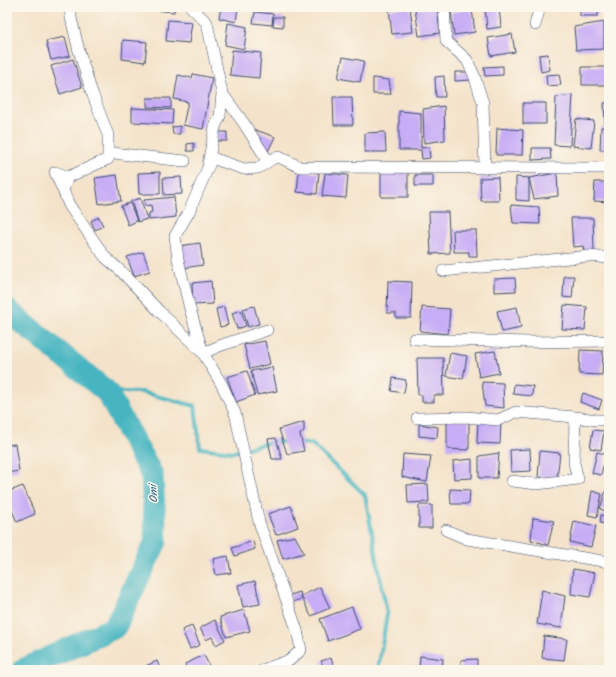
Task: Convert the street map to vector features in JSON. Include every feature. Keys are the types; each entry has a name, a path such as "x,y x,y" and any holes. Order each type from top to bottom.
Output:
{"street":[{"path":"70,7 71,18 79,51 91,90 108,135 108,159"},
{"path":"191,7 207,23 222,93 220,116 215,127 208,167"},
{"path":"444,7 446,41 467,60 474,75 483,103 485,168"},
{"path":"535,25 540,7"},
{"path":"222,93 268,161"},
{"path":"186,161 112,153 108,159 68,177 63,190 69,205 105,257 122,272 203,354 222,385 235,413 259,522 297,630 301,650 290,660 263,670"},
{"path":"203,354 178,259 175,236 189,212 212,158 244,170 258,168 268,161 279,157 300,166 609,168"},
{"path":"443,271 589,256 609,258"},
{"path":"203,354 222,345 267,330"},
{"path":"414,340 528,342 609,340"},
{"path":"417,418 466,417 498,420 516,412 609,420"},
{"path":"512,481 537,484 578,479 574,463 575,417"},
{"path":"446,530 467,539 609,562"}],"building":[{"path":"155,7 175,7 174,12 155,10"},
{"path":"221,7 238,7 236,22 219,18"},
{"path":"410,7 413,32 392,34 389,9"},
{"path":"437,7 440,33 419,36 415,9"},
{"path":"485,7 499,7 501,27 487,29"},
{"path":"580,7 598,7 598,16 580,16"},
{"path":"472,9 475,32 454,35 451,12"},
{"path":"255,12 273,14 272,25 253,23"},
{"path":"274,17 283,17 283,27 273,26"},
{"path":"168,20 192,22 189,43 166,41"},
{"path":"604,22 604,49 576,50 574,27"},
{"path":"228,23 247,27 244,49 225,45"},
{"path":"512,34 515,52 491,56 488,38"},
{"path":"65,37 70,56 51,60 46,41"},
{"path":"123,40 147,42 145,62 122,59"},
{"path":"232,50 261,53 259,78 230,75"},
{"path":"548,54 550,70 541,72 539,55"},
{"path":"343,57 364,61 360,82 338,78"},
{"path":"73,59 82,87 60,94 51,66"},
{"path":"503,66 503,75 485,76 484,67"},
{"path":"582,67 607,67 607,85 582,85"},
{"path":"455,72 471,72 471,80 455,81"},
{"path":"193,74 212,78 203,129 183,125 188,102 174,99 178,75 192,78"},
{"path":"559,74 561,85 547,86 546,75"},
{"path":"444,76 445,97 436,97 435,77"},
{"path":"373,78 389,80 391,94 373,94"},
{"path":"573,95 570,146 554,145 556,97"},
{"path":"333,97 352,97 353,125 334,125"},
{"path":"147,98 171,98 171,108 147,107"},
{"path":"523,103 546,103 546,124 523,124"},
{"path":"604,103 609,103 609,126 605,126"},
{"path":"444,106 445,140 424,143 423,109"},
{"path":"132,108 173,110 172,124 132,122"},
{"path":"399,111 421,113 421,148 429,147 430,158 422,159 421,150 399,150"},
{"path":"576,119 594,121 591,148 573,146"},
{"path":"180,126 180,134 173,134 172,127"},
{"path":"601,127 609,127 609,150 600,150"},
{"path":"497,128 523,130 522,155 496,155"},
{"path":"253,129 275,137 268,151 252,147"},
{"path":"217,132 227,132 227,141 217,141"},
{"path":"385,132 386,152 365,152 365,133"},
{"path":"194,143 194,151 187,151 187,144"},
{"path":"532,148 550,148 551,159 532,160"},
{"path":"299,171 319,173 317,194 297,192"},
{"path":"160,172 160,194 139,194 138,173"},
{"path":"381,172 408,172 408,197 381,197"},
{"path":"325,173 348,175 346,198 322,196"},
{"path":"557,173 558,196 534,199 529,178"},
{"path":"117,175 121,201 99,204 95,178"},
{"path":"415,175 433,175 433,186 415,186"},
{"path":"181,177 182,194 164,195 163,178"},
{"path":"498,177 499,201 481,201 480,178"},
{"path":"516,177 529,178 529,201 516,200"},
{"path":"595,182 609,182 609,202 594,201"},
{"path":"174,197 176,217 149,220 149,213 152,212 151,205 145,206 144,200"},
{"path":"140,198 147,219 138,222 131,201"},
{"path":"130,203 137,221 128,225 121,206"},
{"path":"511,205 539,207 540,224 513,223"},
{"path":"429,212 448,212 450,253 431,254"},
{"path":"99,217 103,226 95,230 91,221"},
{"path":"571,218 593,218 594,251 584,252 583,246 573,247"},
{"path":"453,230 476,230 477,256 469,256 469,252 454,252"},
{"path":"200,243 203,265 183,268 179,246"},
{"path":"143,252 150,271 134,276 127,257"},
{"path":"564,276 574,276 572,298 563,297"},
{"path":"515,278 516,291 494,292 494,279"},
{"path":"211,281 213,304 193,305 192,283"},
{"path":"388,281 412,282 411,318 396,318 396,313 387,313"},
{"path":"564,305 587,307 585,330 562,329"},
{"path":"254,306 259,324 248,327 243,309"},
{"path":"224,307 228,325 220,327 216,309"},
{"path":"422,307 450,309 448,334 420,331"},
{"path":"517,307 521,328 502,332 497,311"},
{"path":"241,310 246,326 237,329 232,313"},
{"path":"265,341 270,364 250,369 244,345"},
{"path":"580,350 603,351 602,375 579,374"},
{"path":"495,351 499,373 479,377 475,354"},
{"path":"450,353 467,356 463,379 446,376"},
{"path":"417,358 443,358 444,395 434,395 434,402 422,402 422,395 418,395"},
{"path":"272,367 277,391 257,395 251,371"},
{"path":"247,371 255,395 236,402 227,377"},
{"path":"393,378 406,380 404,393 391,391"},
{"path":"482,382 503,383 504,408 485,406"},
{"path":"514,384 533,386 532,396 513,394"},
{"path":"583,393 602,400 599,409 580,402"},
{"path":"447,420 469,421 469,450 447,449"},
{"path":"478,421 501,422 500,444 477,443"},
{"path":"304,422 304,431 300,434 304,451 287,454 279,429"},
{"path":"419,424 438,427 437,438 419,436"},
{"path":"593,430 604,431 601,450 590,448"},
{"path":"276,438 282,459 272,459 268,439"},
{"path":"15,444 19,471 7,473 7,445"},
{"path":"530,449 531,471 511,472 510,450"},
{"path":"540,451 560,453 557,479 538,477"},
{"path":"597,452 606,454 601,475 592,473"},
{"path":"499,453 497,478 479,478 479,456"},
{"path":"403,454 431,456 427,482 402,477"},
{"path":"472,459 472,478 454,479 453,461"},
{"path":"428,484 429,502 408,503 407,485"},
{"path":"23,486 35,514 17,522 7,499 7,492"},
{"path":"607,487 609,488 609,512 600,509"},
{"path":"450,489 470,490 469,504 451,504"},
{"path":"592,491 602,494 597,517 588,515"},
{"path":"419,505 432,505 432,528 419,528"},
{"path":"291,506 298,527 276,535 268,514"},
{"path":"601,515 609,516 609,525 600,523"},
{"path":"533,518 554,521 548,545 531,540"},
{"path":"574,521 596,526 591,547 570,542"},
{"path":"295,536 304,553 283,559 277,540"},
{"path":"253,541 255,549 235,556 232,548"},
{"path":"228,556 231,573 216,575 213,559"},
{"path":"573,569 595,573 590,597 571,594"},
{"path":"255,581 260,604 243,607 238,585"},
{"path":"320,587 330,608 311,616 301,596"},
{"path":"542,590 565,596 561,628 537,624"},
{"path":"300,592 302,599 292,602 290,595"},
{"path":"352,607 360,629 328,641 320,619"},
{"path":"244,610 250,631 226,637 220,617"},
{"path":"215,620 225,640 216,645 212,637 206,640 200,628"},
{"path":"192,626 200,645 190,649 182,630"},
{"path":"544,636 567,639 564,660 542,658"},
{"path":"204,655 211,670 187,670 185,664"},
{"path":"420,656 443,659 442,670 419,670"},
{"path":"331,658 335,670 325,670 321,661"},
{"path":"477,659 477,669 461,670 461,660"},
{"path":"157,661 161,670 137,670"},
{"path":"537,668 561,668 561,670 537,670"}],"waterway":[{"name":"Omi","path":"7,310 107,392 152,475 156,541 115,627 23,670"},
{"path":"107,392 141,392 195,406 200,448 233,452 271,442 287,442"},
{"path":"298,443 312,444 365,495 387,614 378,670"}]}
